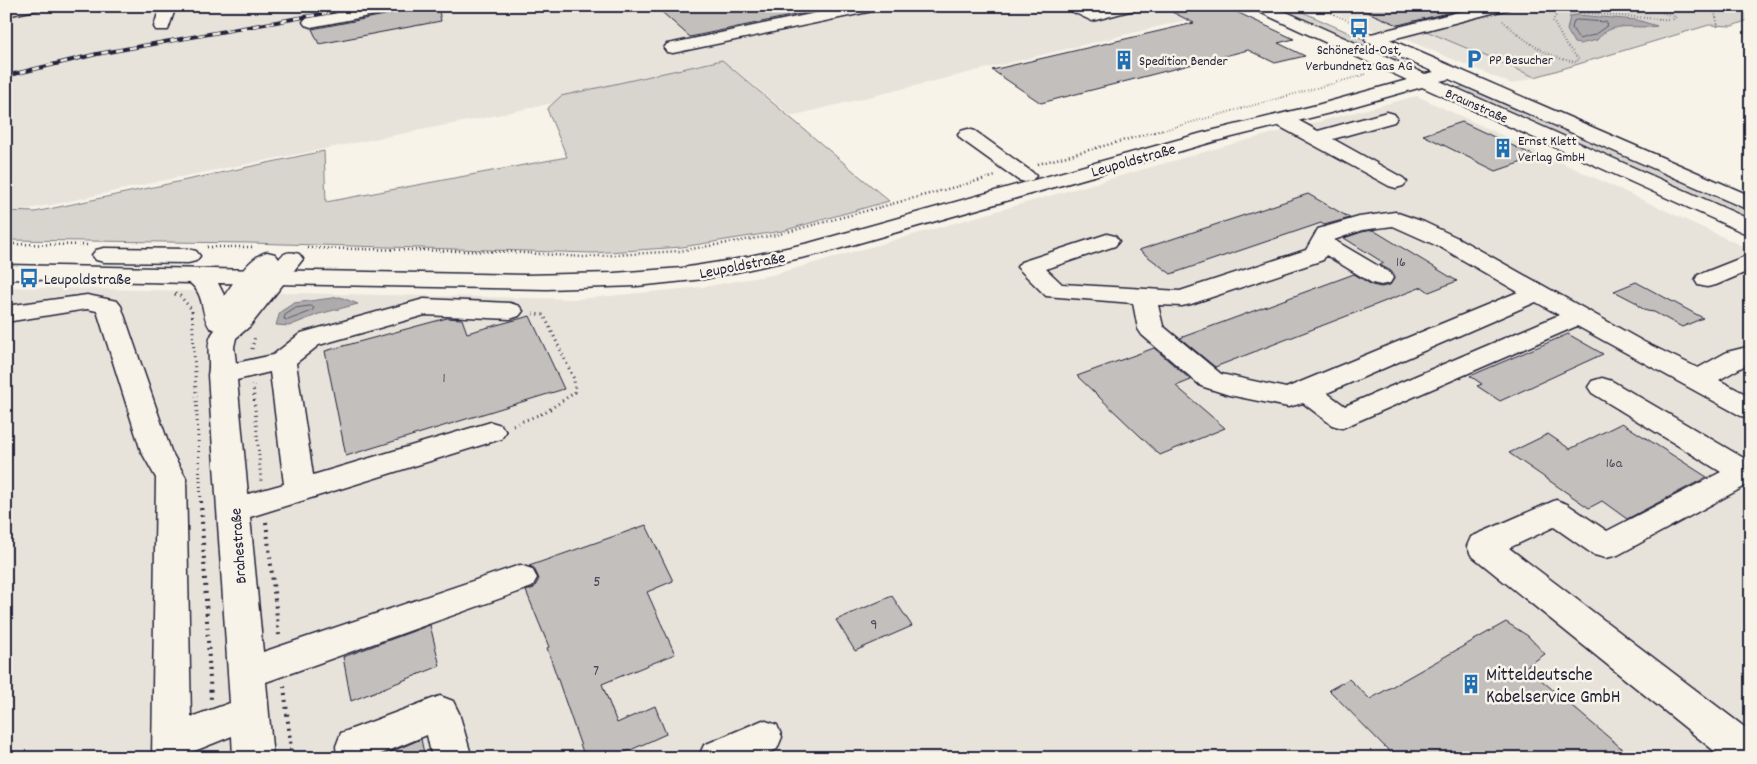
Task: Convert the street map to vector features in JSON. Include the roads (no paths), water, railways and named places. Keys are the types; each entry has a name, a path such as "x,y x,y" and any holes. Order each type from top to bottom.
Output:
{"main road":[{"path":"9,11 35,6"},
{"path":"162,27 168,6"},
{"path":"311,22 395,6"},
{"path":"672,48 873,6"},
{"path":"1073,6 1092,16 1131,6"},
{"name":"Braunstraße","path":"1259,6 1403,72 1428,72"},
{"path":"1297,6 1332,22"},
{"path":"1373,39 1502,6"},
{"name":"Braunstraße","path":"1357,32 1373,39 1428,72 1751,228"},
{"name":"Leupoldstraße","path":"6,272 197,276 273,261 504,264 578,268 656,264 729,254 770,245 1021,173 1403,72"},
{"name":"Leupoldstraße","path":"6,256 144,255 273,261 582,282 641,279 703,272 760,262 816,248 1199,140 1282,120 1428,72 1454,72"},
{"name":"Braunstraße","path":"1454,72 1751,204"},
{"path":"1316,138 1387,118"},
{"path":"1282,120 1396,182"},
{"path":"968,135 1021,173"},
{"path":"1107,241 1029,267 1055,291 1182,299 1315,256 1326,234 1359,224 1395,219 1450,243 1578,316 1751,409"},
{"path":"1322,243 1381,278"},
{"path":"222,329 241,321 273,261"},
{"path":"1707,280 1751,261"},
{"name":"Brahestraße","path":"197,276 207,282 212,291 222,329 222,375 253,758"},
{"path":"1144,296 1151,330 1211,380 1230,386 1288,398 1537,293"},
{"path":"6,314 87,302 108,306 156,451 171,478 172,750 250,712"},
{"path":"222,375 282,361 310,338 424,307 510,311"},
{"path":"1306,391 1342,418 1578,316"},
{"path":"1699,380 1736,358 1751,354"},
{"path":"282,361 300,490"},
{"path":"1602,387 1748,471"},
{"path":"234,510 491,432"},
{"path":"1748,471 1606,546 1556,512 1483,546 1751,756"},
{"path":"247,673 520,578"},
{"path":"356,758 355,746 440,713 452,758"},
{"path":"718,758 763,737"}],"water":[{"path":"1570,16 1637,20 1657,26 1617,27 1603,34 1597,40 1580,44 1574,43 1567,30"},
{"path":"340,297 358,304 319,314 289,326 276,325 280,312 294,303"}],"railway":[{"path":"6,76 97,54 366,6"}],"place":[{"name":"Schönefeld-Ost, Verbundnetz Gas AG","path":"1359,28"},
{"name":"PP Besucher","path":"1474,59"},
{"name":"Spedition Bender","path":"1124,60"},
{"name":"Ernst Klett Verlag GmbH","path":"1503,148"},
{"name":"Leupoldstraße","path":"29,278"},
{"name":"Mitteldeutsche Kabelservice GmbH","path":"1471,684"}]}
